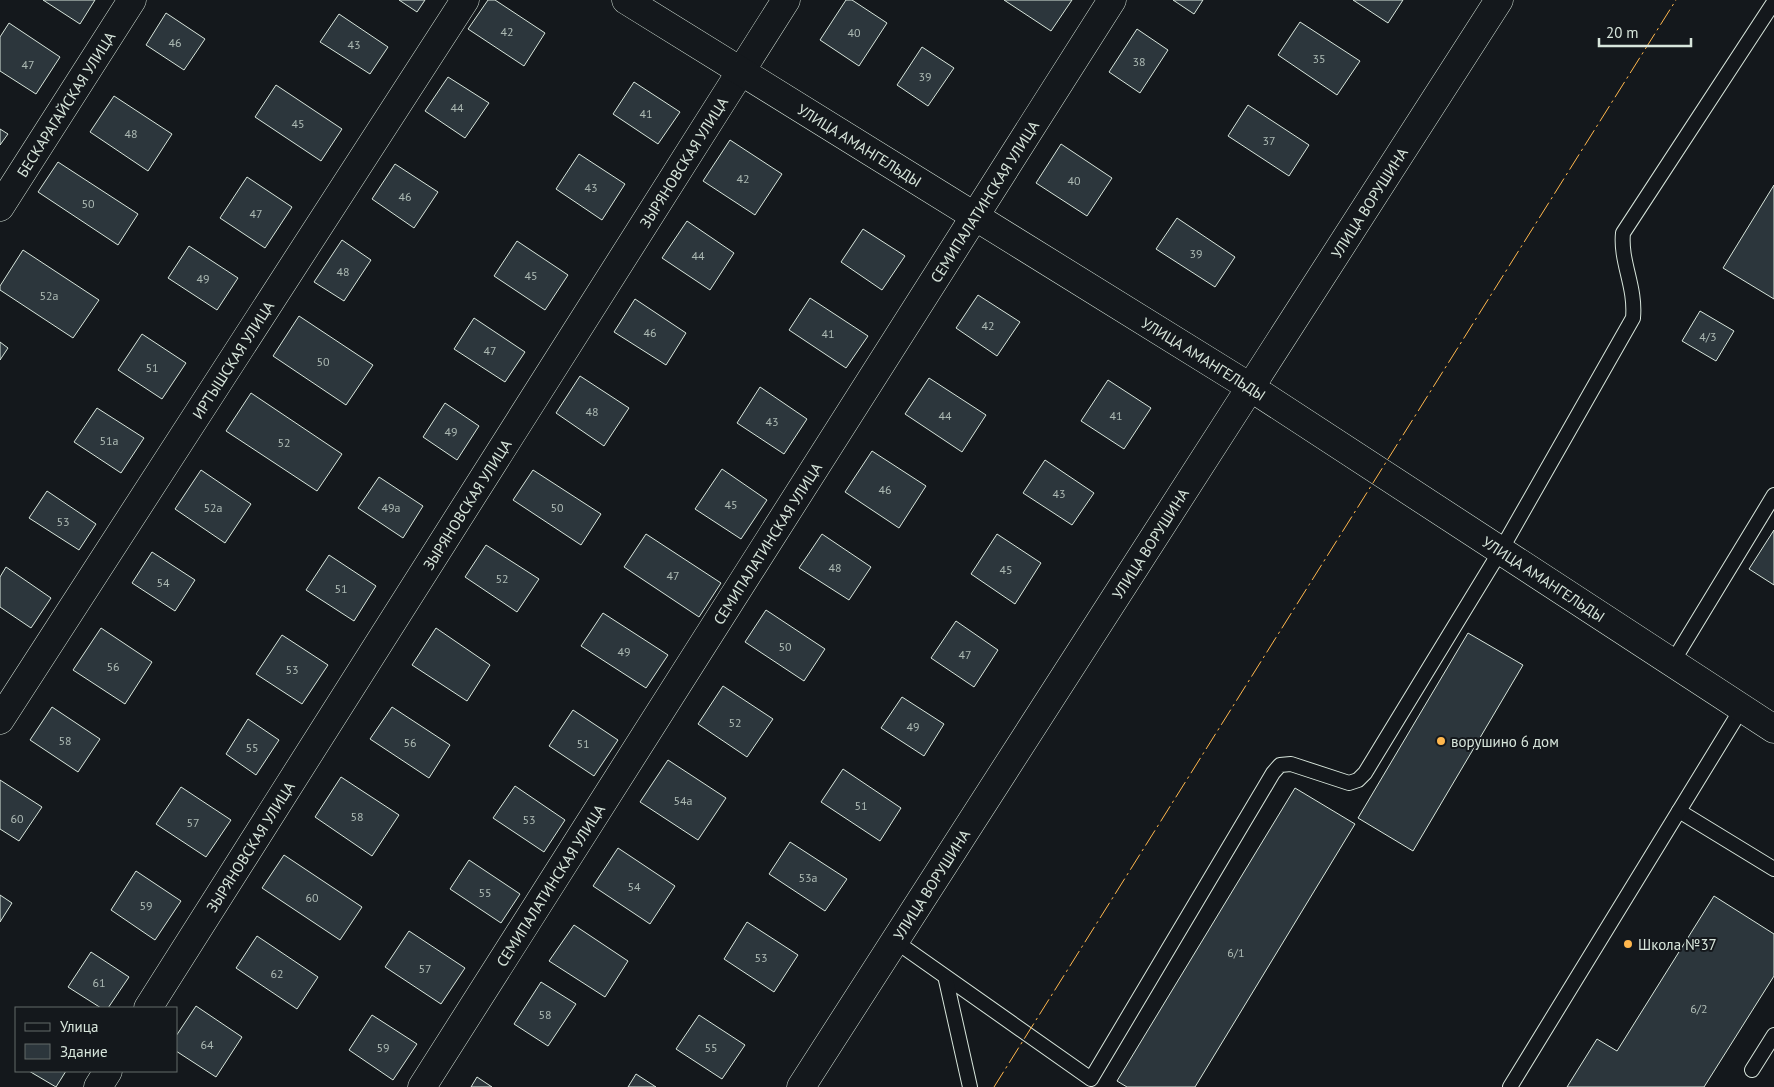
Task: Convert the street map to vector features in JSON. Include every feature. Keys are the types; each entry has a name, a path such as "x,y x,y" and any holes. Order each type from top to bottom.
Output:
{"street":[{"name":"БЕСКАРАГАЙСКАЯ УЛИЦА","path":"0,207 132,0"},
{"name":"ИРТЫШСКАЯ УЛИЦА","path":"0,720 465,0"},
{"name":"УЛИЦА АМАНГЕЛЬДЫ","path":"626,0 742,70 1250,387 1774,729"},
{"name":"ЗЫРЯНОВСКАЯ УЛИЦА","path":"149,1007 786,0"},
{"name":"СЕМИПАЛАТИНСКАЯ УЛИЦА","path":"422,1087 1112,0"},
{"name":"УЛИЦА ВОРУШИНА","path":"801,1087 1499,0"},
{"path":"98,1087 107,1072"}],"lane":[{"path":"894,941 1088,1083 1272,773 1280,765 1291,764 1349,783 1358,780 1365,774 1501,550 1633,318 1635,300 1622,245 1623,233 1774,2"},
{"path":"1672,663 1774,495"},
{"path":"1510,1087 1742,708"},
{"path":"1678,811 1774,869"},
{"path":"946,980 970,1087"},
{"path":"1752,1070 1774,1035"}],"building":[{"path":"43,0 95,0 80,24"},
{"path":"399,0 425,0 417,12"},
{"path":"488,0 495,0 545,33 524,66 468,29"},
{"path":"846,0 852,0 887,23 859,66 820,40"},
{"path":"1004,0 1072,0 1051,31"},
{"path":"1173,0 1203,0 1194,14"},
{"path":"1353,0 1403,0 1388,23"},
{"path":"166,13 205,39 184,70 146,45"},
{"path":"339,14 388,47 370,74 320,42"},
{"path":"1300,22 1360,61 1337,95 1278,55"},
{"path":"9,23 60,57 36,94 0,71 0,37"},
{"path":"1137,29 1168,50 1140,93 1109,72"},
{"path":"922,47 954,68 928,106 897,85"},
{"path":"448,77 489,103 465,138 425,111"},
{"path":"634,82 680,112 658,144 613,114"},
{"path":"276,85 342,129 321,161 255,117"},
{"path":"114,96 172,134 148,171 90,132"},
{"path":"1248,105 1309,145 1289,176 1228,136"},
{"path":"0,129 8,134 0,145"},
{"path":"730,140 782,174 755,215 703,181"},
{"path":"1061,144 1112,178 1087,216 1036,183"},
{"path":"579,154 625,184 602,220 556,189"},
{"path":"58,162 138,214 118,245 38,192"},
{"path":"395,164 438,192 414,228 372,199"},
{"path":"247,177 292,207 265,248 220,218"},
{"path":"1774,185 1774,299 1723,268"},
{"path":"1177,218 1235,257 1215,287 1156,249"},
{"path":"687,221 734,253 710,290 662,258"},
{"path":"863,229 905,256 882,290 841,262"},
{"path":"342,240 371,260 344,301 314,282"},
{"path":"517,241 568,275 545,310 494,276"},
{"path":"189,246 238,278 217,310 168,278"},
{"path":"23,250 99,300 73,338 0,290 0,286"},
{"path":"978,295 1020,322 997,356 956,328"},
{"path":"810,298 868,336 846,368 789,330"},
{"path":"635,299 686,333 666,365 614,332"},
{"path":"1700,311 1734,331 1716,361 1682,341"},
{"path":"299,316 373,365 346,405 273,356"},
{"path":"474,318 525,352 505,382 454,349"},
{"path":"142,334 186,363 162,399 118,370"},
{"path":"0,342 8,348 0,360"},
{"path":"580,376 629,408 604,446 556,413"},
{"path":"929,378 986,415 962,452 905,414"},
{"path":"1108,380 1151,408 1124,449 1081,421"},
{"path":"760,387 807,419 784,454 737,423"},
{"path":"251,393 342,454 317,491 226,431"},
{"path":"445,403 479,426 457,460 423,437"},
{"path":"97,408 144,438 121,473 74,442"},
{"path":"872,451 926,486 899,528 845,492"},
{"path":"1045,460 1094,493 1072,525 1023,493"},
{"path":"722,469 767,500 741,539 695,509"},
{"path":"201,470 251,504 225,543 175,509"},
{"path":"533,470 601,514 581,545 513,500"},
{"path":"379,477 423,506 403,538 358,508"},
{"path":"47,491 96,524 79,550 29,518"},
{"path":"1774,530 1774,585 1749,569"},
{"path":"646,534 721,583 699,617 624,567"},
{"path":"822,534 871,567 849,600 799,568"},
{"path":"997,534 1041,563 1015,604 971,574"},
{"path":"486,545 539,579 517,612 465,577"},
{"path":"152,552 195,580 175,611 132,583"},
{"path":"329,555 376,586 354,621 306,590"},
{"path":"6,567 51,598 31,628 0,607 0,577"},
{"path":"766,610 825,649 804,681 745,642"},
{"path":"603,613 668,655 646,688 581,646"},
{"path":"956,621 998,650 974,687 931,658"},
{"path":"101,628 152,662 125,704 73,670"},
{"path":"436,628 490,665 467,701 412,665"},
{"name":"ворушино 6 дом","path":"1468,633 1523,665 1413,851 1358,818"},
{"path":"282,635 328,665 302,704 256,674"},
{"path":"723,686 773,719 747,757 698,724"},
{"path":"902,697 944,724 924,756 881,728"},
{"path":"52,707 100,739 78,772 30,740"},
{"path":"392,707 450,745 429,778 370,739"},
{"path":"573,710 618,740 594,776 549,746"},
{"path":"248,719 279,740 256,775 226,754"},
{"path":"668,760 726,798 698,840 640,802"},
{"path":"843,769 901,808 880,841 821,802"},
{"path":"341,777 399,815 372,856 315,817"},
{"path":"0,780 42,807 19,841 0,829"},
{"path":"515,786 565,820 544,852 493,818"},
{"path":"181,787 231,820 206,857 156,824"},
{"path":"1295,788 1355,824 1195,1087 1127,1087 1117,1081"},
{"path":"790,842 847,879 825,911 769,874"},
{"path":"618,848 675,886 650,924 593,886"},
{"path":"284,855 362,907 340,940 262,888"},
{"path":"469,860 520,894 501,923 450,889"},
{"path":"136,871 181,901 155,940 111,910"},
{"path":"0,895 12,903 0,922"},
{"path":"1714,896 1774,934 1774,976 1704,1087 1567,1087 1597,1039 1617,1051"},
{"path":"747,922 798,955 774,992 724,959"},
{"path":"574,925 628,961 605,997 549,961"},
{"path":"409,931 465,968 441,1004 385,967"},
{"path":"257,936 318,977 297,1009 236,968"},
{"path":"91,952 129,977 109,1007 99,1007 68,987"},
{"path":"541,982 576,1004 548,1046 514,1024"},
{"path":"196,1006 242,1037 216,1077 178,1052 178,1033"},
{"path":"372,1015 417,1044 393,1080 349,1050"},
{"path":"699,1015 745,1045 722,1079 676,1049"},
{"path":"31,1072 65,1072 56,1087"},
{"path":"636,1074 656,1087 628,1087"},
{"path":"477,1077 492,1087 471,1087"}],"power":[{"path":"994,1087 1676,0"}],"place":[{"name":"ворушино 6 дом","path":"1441,741"},
{"name":"Школа №37","path":"1628,944"}]}
